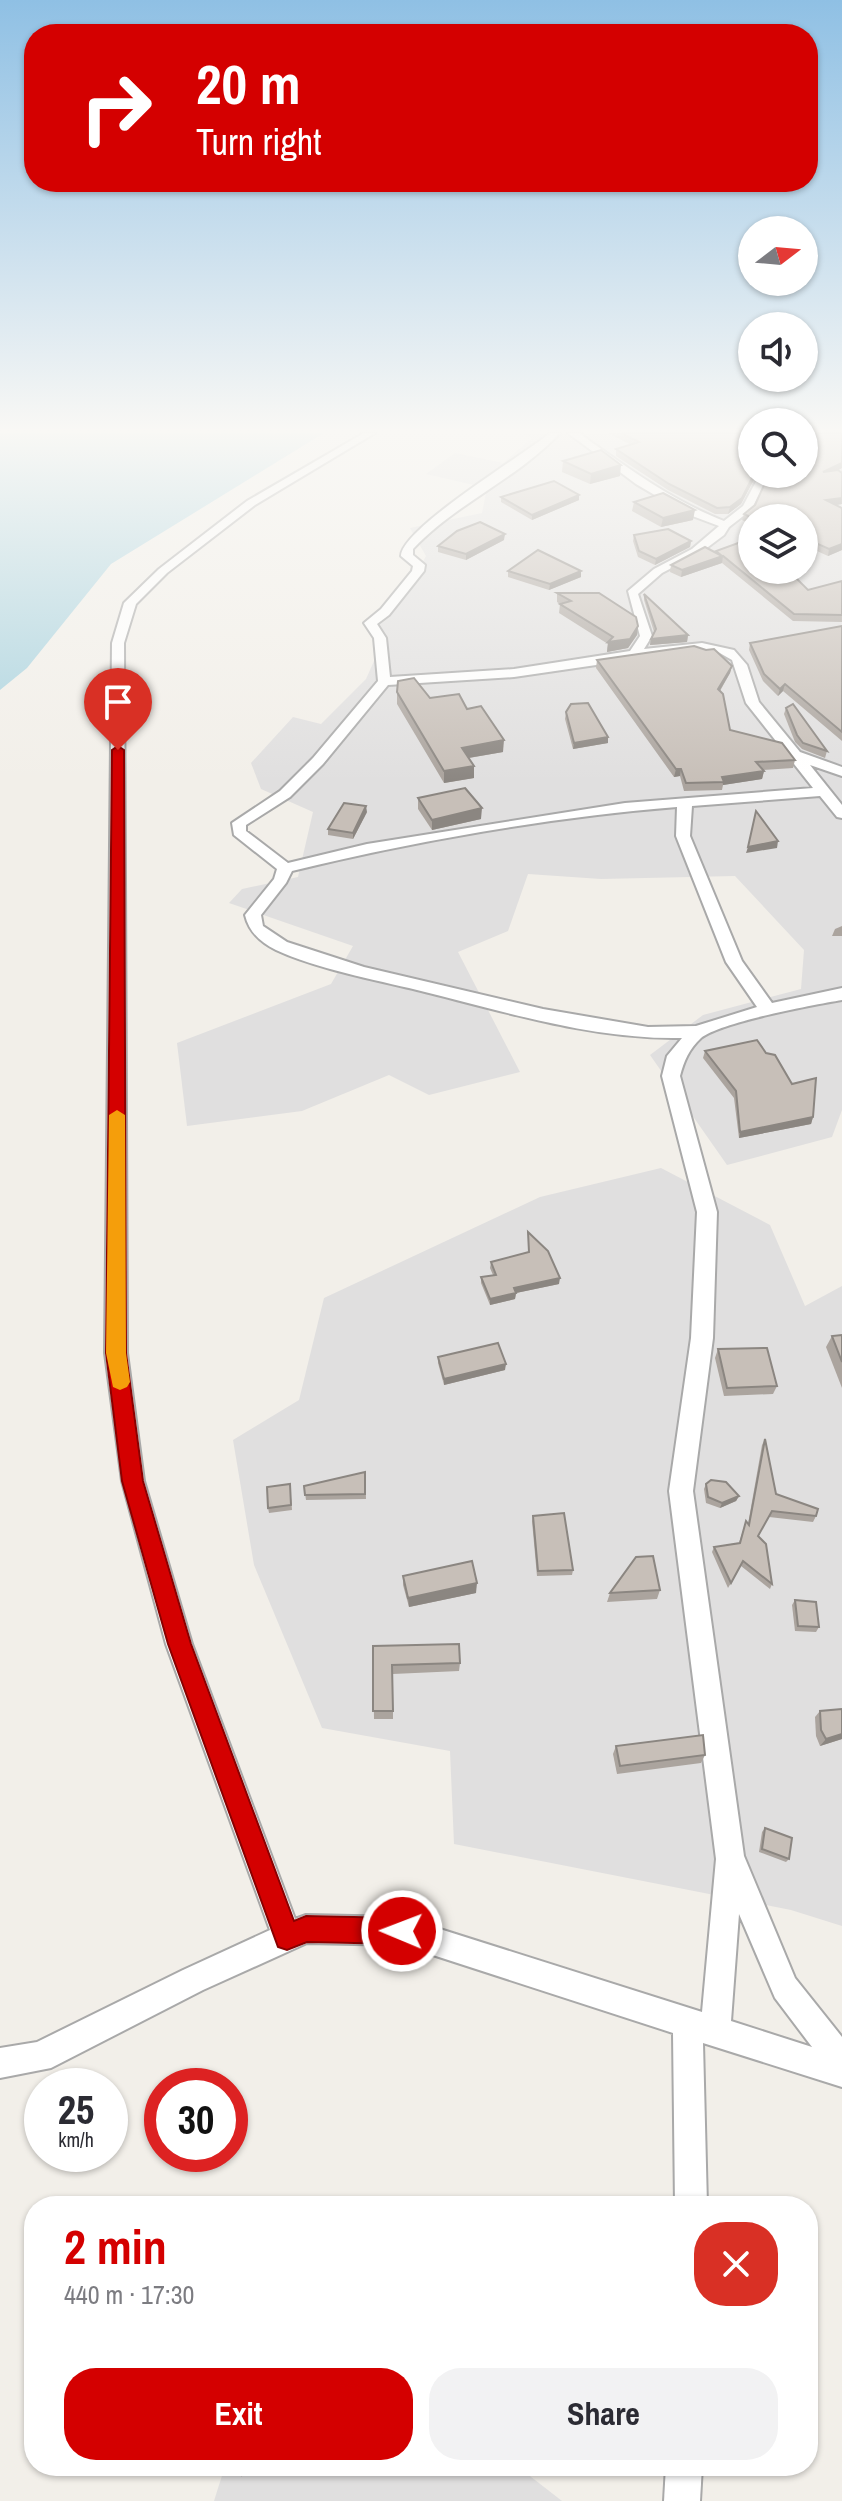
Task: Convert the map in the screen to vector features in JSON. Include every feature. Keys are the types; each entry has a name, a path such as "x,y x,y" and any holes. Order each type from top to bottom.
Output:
{"street":[{"path":"191,550 130,603 118,643 116,1353 133,1481 179,1644 287,1937"},
{"path":"285,868 239,832 239,823 285,794 318,761 384,681 380,638 370,623 385,612 418,571 417,562 406,553 407,550"},
{"path":"675,648 646,636 632,593 658,571 698,550"},
{"path":"635,653 646,636"},
{"path":"384,681 514,673 635,653 675,648 713,648 735,656 741,663 746,692 842,814"},
{"path":"794,755 842,772"},
{"path":"285,868 367,848 625,807 823,791"},
{"path":"685,800 683,836 734,962 768,1009"},
{"path":"285,868 281,880 253,915 256,928 281,946 361,971 543,1015 648,1033 697,1032 768,1009 842,994"},
{"path":"697,1032 676,1056 671,1076 707,1212 702,1338 681,1491 730,1859 785,1988 842,2061"},
{"path":"692,2196 702,2027 730,1859"},
{"path":"0,2063 40,2057 193,1980 306,1929 402,1931 842,2072"},
{"path":"682,2501 683,2476"}],"shaded area":[{"path":"422,550 738,550 738,584 818,584 818,550 842,550 842,1110 832,1137 727,1165 650,1055 703,1015 801,989 804,950 735,876 601,879 528,874 508,931 458,952 520,1072 429,1095 389,1075 302,1111 187,1126 177,1043 331,984 353,946 229,903 242,889 298,877 313,812 261,789 251,763 293,717 321,724 366,679 378,652 365,620 410,586 426,556"},
{"path":"661,1168 770,1225 805,1306 842,1286 842,1926 791,1910 454,1844 450,1751 322,1728 254,1565 233,1440 299,1400 324,1298 540,1197"},
{"path":"222,2476 530,2476 562,2501 214,2501"}],"water":[{"path":"0,550 134,550 111,564 27,668 0,690"}],"building":[{"path":"451,550 474,550 466,554"},
{"path":"538,550 581,571 550,584 508,571"},
{"path":"639,550 674,550 656,559"},
{"path":"700,550 710,550 722,556 716,551 738,550 738,568 723,556 682,570 671,565"},
{"path":"842,581 842,615 794,614 757,584 802,584 808,590"},
{"path":"557,593 599,593 636,617 638,626 630,639 608,642 613,637 560,604 571,601"},
{"path":"644,594 688,635 651,639 656,629"},
{"path":"842,626 842,732 785,684 780,689 764,674 750,643"},
{"path":"694,646 714,649 732,666 718,689 723,694 730,730 782,743 795,760 756,762 764,771 722,777 724,782 686,783 681,769 676,769 597,660"},
{"path":"414,678 430,698 459,694 467,709 481,706 504,740 462,748 474,766 444,771 397,692 398,681"},
{"path":"588,703 608,737 574,743 566,712 571,704"},
{"path":"793,704 827,751 803,743 797,735 786,708"},
{"path":"465,788 482,808 432,820 418,798"},
{"path":"344,803 366,806 353,833 328,829"},
{"path":"756,811 778,841 748,847"},
{"path":"757,1040 766,1053 775,1055 792,1084 816,1078 813,1117 740,1132 736,1091 705,1051"},
{"path":"528,1232 548,1251 560,1278 514,1288 516,1293 490,1299 481,1277 496,1275 491,1262 529,1252"},
{"path":"842,1335 842,1362 832,1336"},
{"path":"498,1343 506,1364 444,1379 438,1357"},
{"path":"767,1348 777,1386 727,1388 718,1349"},
{"path":"765,1439 776,1494 818,1509 816,1516 772,1511 758,1536 766,1544 772,1584 743,1561 731,1583 714,1547 740,1543 746,1521 749,1525"},
{"path":"365,1472 365,1494 305,1495 304,1486"},
{"path":"711,1480 726,1482 739,1496 722,1503 708,1497 706,1484"},
{"path":"290,1484 291,1505 268,1508 267,1487"},
{"path":"564,1513 573,1570 538,1571 533,1516"},
{"path":"653,1556 660,1590 610,1593 636,1557"},
{"path":"472,1561 477,1583 408,1598 403,1576"},
{"path":"795,1600 816,1602 819,1627 798,1626"},
{"path":"459,1644 460,1663 392,1665 393,1711 373,1711 373,1646"},
{"path":"842,1709 842,1734 826,1739 821,1730 820,1711"},
{"path":"703,1735 705,1755 620,1766 616,1746"},
{"path":"765,1828 792,1838 789,1859 762,1849"}],"slow traffic":[{"path":"117,1115 116,1353 120,1382"}],"route":[{"path":"118,750 116,1353 133,1481 179,1644 287,1937 306,1929 402,1931"}]}
